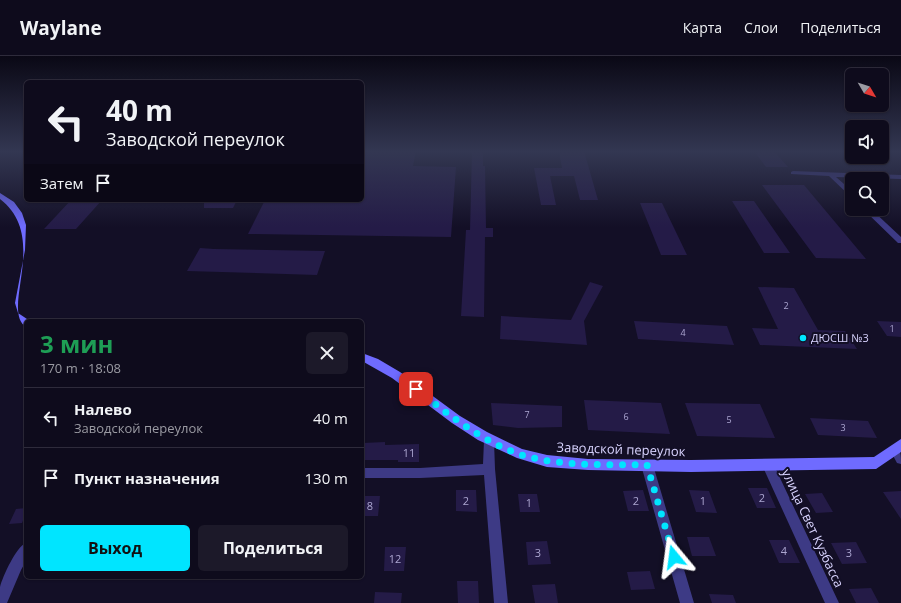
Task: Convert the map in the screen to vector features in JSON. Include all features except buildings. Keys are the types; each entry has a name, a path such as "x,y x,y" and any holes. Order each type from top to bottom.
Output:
{"main road":[{"path":"0,195 16,207 22,222 22,250 10,299 11,311 16,317 24,322"},
{"name":"Заводской переулок","path":"364,358 376,362 394,373 447,413 489,441 522,455 563,463 647,465 876,463 899,451"}],"street":[{"path":"833,177 845,188"},
{"path":"890,177 901,177"},
{"path":"874,216 901,241"},
{"path":"489,441 501,603"},
{"path":"647,465 687,603"},
{"name":"улица Свет Кузбасса","path":"768,465 832,603"},
{"path":"364,473 420,473 490,469"},
{"path":"0,603 16,565 24,553"}],"place":[{"name":"ДЮСШ №3","path":"803,338"}],"route":[{"path":"416,389 447,413 489,441 522,455 563,463 647,465 674,557"}]}
